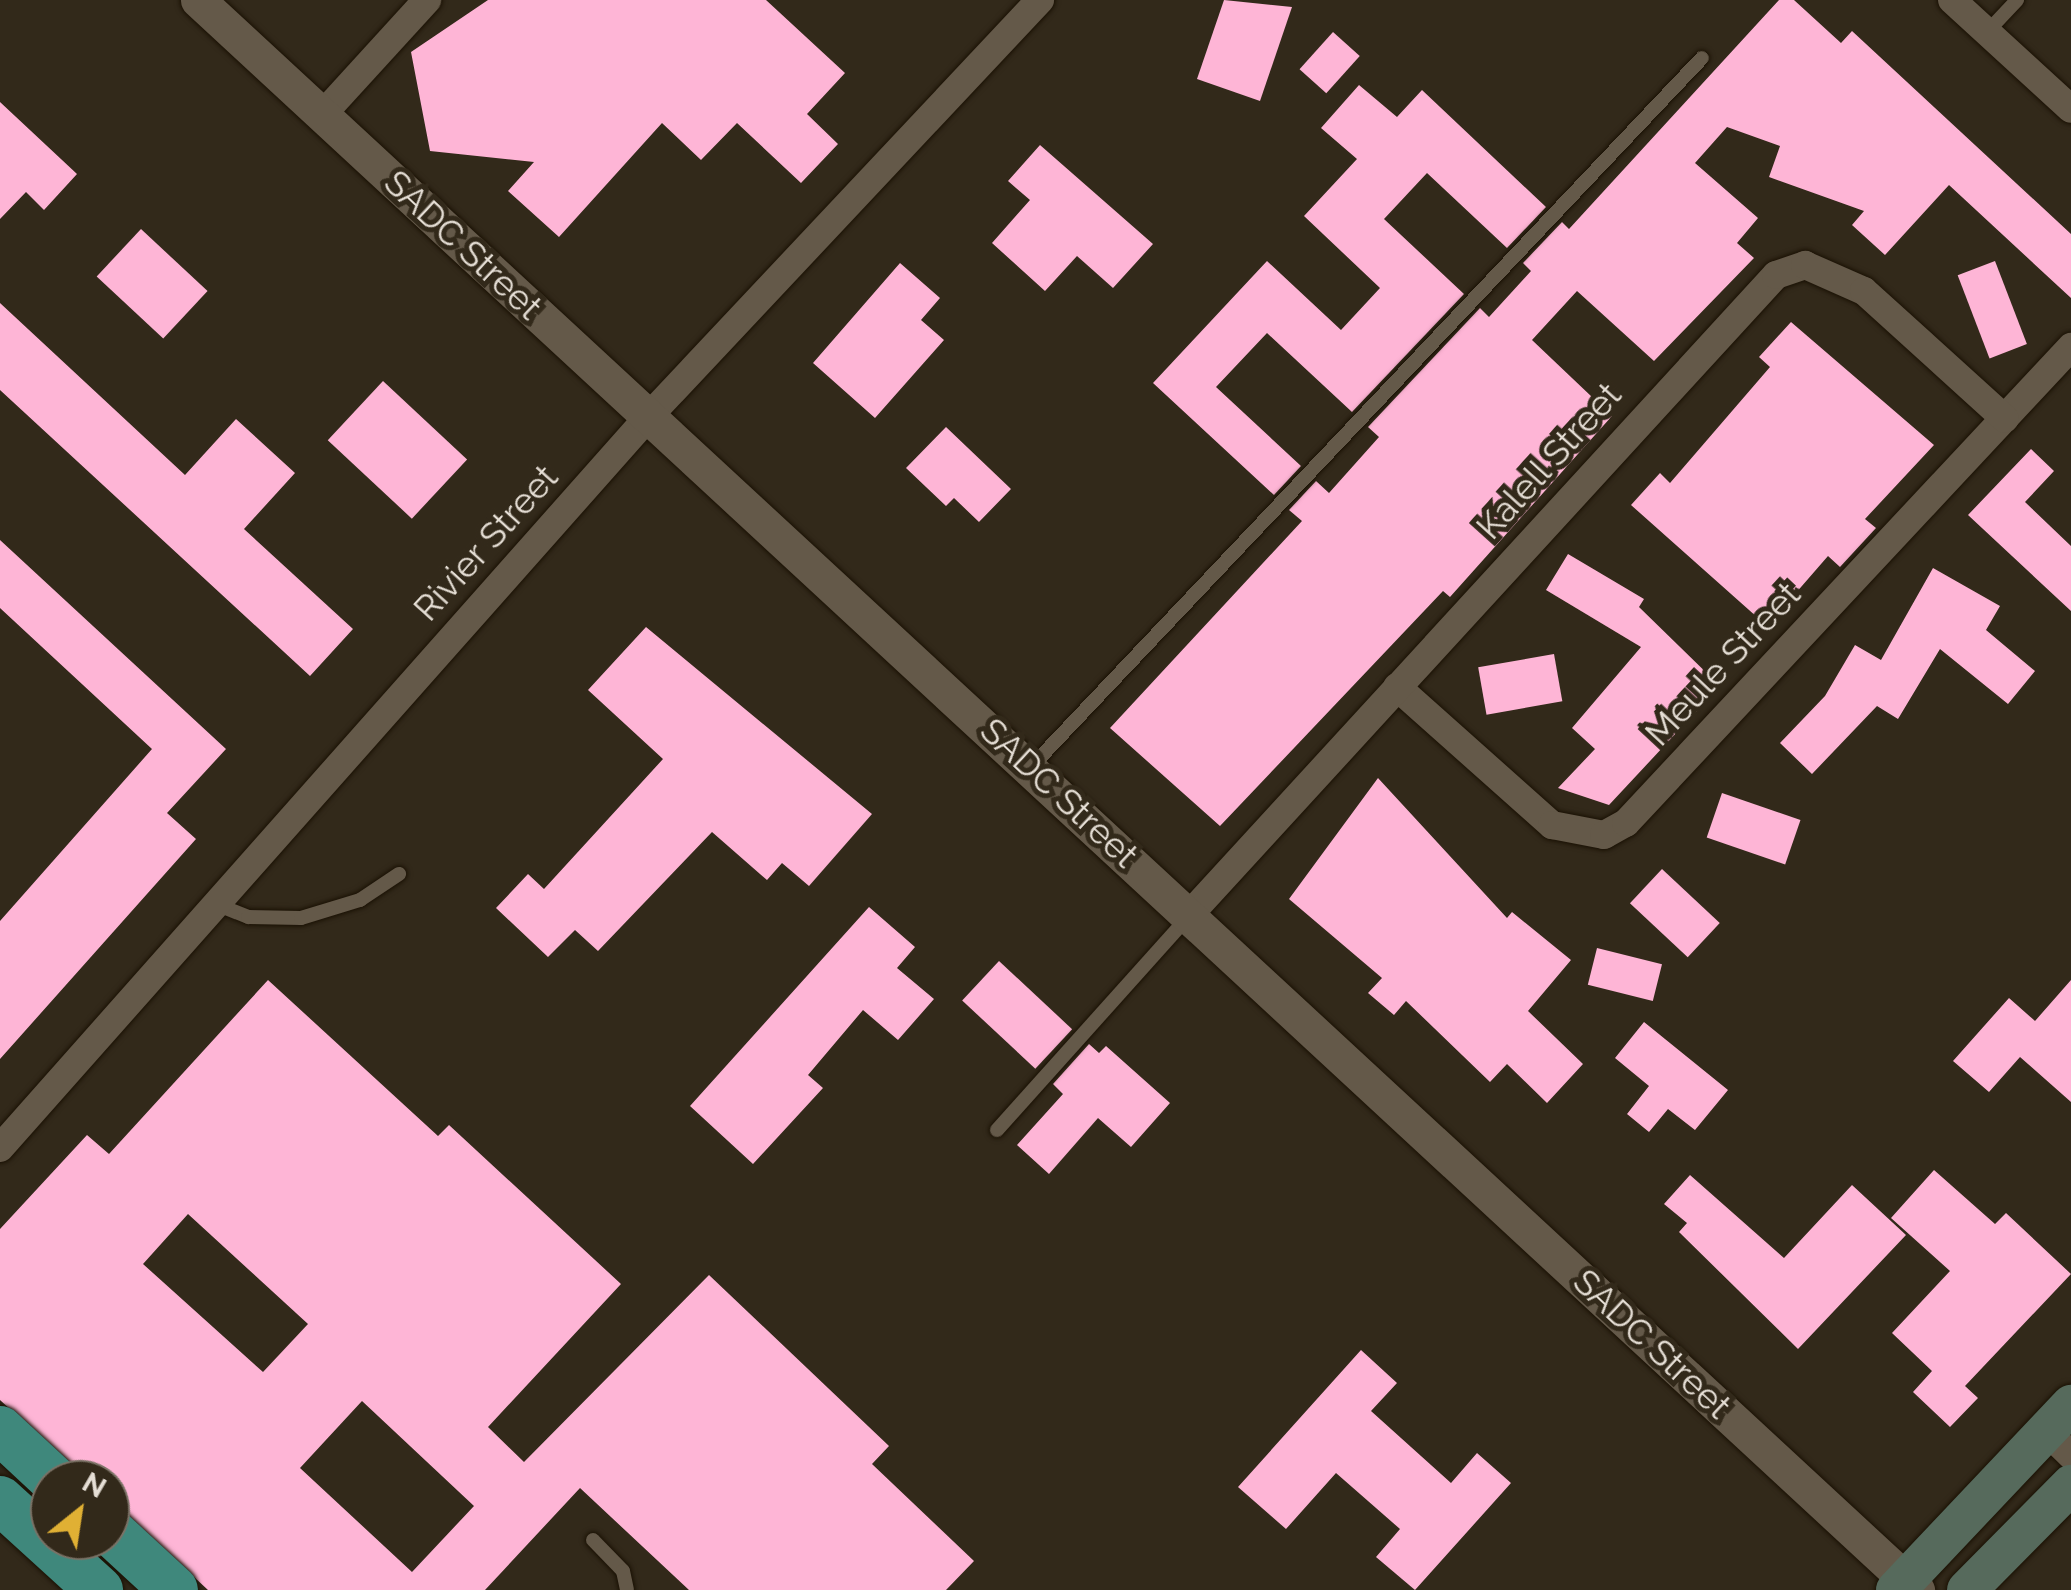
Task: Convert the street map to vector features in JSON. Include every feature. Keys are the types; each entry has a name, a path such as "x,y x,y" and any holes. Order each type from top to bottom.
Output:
{"highway":[{"path":"0,1430 32,1460"},
{"path":"0,1500 99,1590"},
{"path":"130,1549 174,1590"}],"main road":[{"path":"1906,1587 2063,1430"},
{"path":"1967,1590 2071,1485"}],"street":[{"name":"SADC Street","path":"198,0 1190,914 1906,1587"},
{"path":"322,115 427,0"},
{"name":"Rivier Street","path":"0,1148 648,416 1040,0"},
{"path":"1952,0 2071,110"},
{"name":"Kalell Street","path":"1190,914 1776,274 1805,265 1864,291 2006,419"},
{"name":"Meule Street","path":"1397,687 1552,826 1604,835 1640,809 2071,348"}],"lane":[{"path":"1987,32 2017,0"},
{"path":"1031,767 1702,58"},
{"path":"216,904 248,917 301,918 360,900 398,874"},
{"path":"997,1130 1190,914"},
{"path":"592,1540 622,1570 627,1590"}],"building":[{"path":"488,0 766,0 845,73 807,114 838,144 801,183 737,123 701,160 662,123 559,237 508,191 534,162 430,151 411,52"},
{"path":"1224,0 1292,7 1260,101 1197,79"},
{"path":"1779,0 1794,0 1841,43 1852,31 2071,234 2071,298 1949,185 1885,255 1852,225 1864,211 1769,177 1780,146 1727,127 1695,163 1758,218 1737,243 1754,258 1654,361 1577,291 1532,340 1612,416 1450,597 1443,591 1220,826 1110,728 1302,521 1289,510 1316,481 1329,493 1379,437 1368,427 1480,308 1489,317 1531,271 1523,263 1562,222 1569,229"},
{"path":"1333,32 1360,56 1326,93 1300,69"},
{"path":"1359,85 1397,117 1422,90 1546,207 1507,248 1427,173 1384,219 1464,294 1352,412 1267,333 1216,387 1301,466 1274,495 1153,383 1267,261 1341,330 1380,288 1304,216 1357,159 1321,128"},
{"path":"0,102 77,174 44,210 26,192 0,219"},
{"path":"1040,145 1153,244 1113,288 1077,256 1045,291 992,243 1030,200 1008,181"},
{"path":"141,229 208,291 163,339 97,277"},
{"path":"1995,261 2027,344 1990,358 1958,275"},
{"path":"900,263 940,298 921,320 944,340 875,418 813,363"},
{"path":"0,303 185,475 236,419 295,473 244,529 353,629 310,676 0,390"},
{"path":"1791,322 1934,445 1865,519 1876,528 1840,567 1828,556 1767,626 1631,505 1660,473 1670,483 1770,367 1759,357"},
{"path":"383,381 467,459 412,519 328,440"},
{"path":"946,427 1011,489 979,522 954,498 946,506 906,468"},
{"path":"2031,449 2054,471 2025,502 2071,546 2071,611 1968,515"},
{"path":"0,540 226,749 167,813 196,839 0,1059 0,921 152,749 0,608"},
{"path":"1568,554 1644,599 1639,607 1720,686 1609,805 1558,788 1595,749 1572,728 1641,647 1546,590"},
{"path":"1933,568 2000,606 1986,630 2035,671 2008,704 1940,649 1898,719 1877,706 1812,774 1780,743 1825,696 1855,645 1881,660"},
{"path":"646,627 872,814 809,886 782,863 767,880 712,832 598,951 575,930 548,957 496,908 528,874 544,889 663,759 588,690"},
{"path":"1554,654 1562,701 1487,715 1478,667"},
{"path":"1378,778 1507,918 1512,912 1571,960 1528,1011 1583,1064 1547,1103 1507,1064 1490,1082 1406,1001 1394,1015 1368,993 1382,978 1289,899"},
{"path":"1722,793 1800,820 1785,864 1707,837"},
{"path":"1662,869 1720,923 1688,957 1630,903"},
{"path":"869,907 915,947 897,968 934,999 898,1040 863,1010 808,1075 823,1088 753,1164 690,1106"},
{"path":"1597,948 1662,964 1653,1001 1588,985"},
{"path":"999,961 1072,1029 1035,1069 962,1000"},
{"path":"268,980 438,1136 449,1125 621,1284 488,1427 524,1462 709,1275 889,1446 872,1464 974,1561 946,1590 689,1590 580,1488 485,1590 208,1590 130,1518 130,1460 65,1460 0,1400 0,1229 87,1135 109,1154","holes":["188,1214 308,1324 263,1372 143,1264","362,1401 474,1506 412,1572 300,1468"]},
{"path":"2071,980 2071,1102 2020,1057 1989,1092 1953,1061 2009,998 2035,1021"},
{"path":"1644,1022 1728,1090 1695,1130 1668,1109 1649,1132 1627,1114 1649,1086 1615,1058"},
{"path":"1089,1044 1099,1053 1106,1046 1170,1103 1131,1147 1098,1118 1049,1174 1017,1145 1063,1094 1053,1084"},
{"path":"1934,1170 1995,1224 2006,1213 2071,1274 1965,1386 1978,1398 1950,1427 1913,1392 1932,1371 1892,1333 1950,1271 1891,1218"},
{"path":"1690,1175 1784,1258 1852,1185 1906,1235 1798,1349 1679,1232 1687,1223 1664,1204"},
{"path":"1361,1350 1397,1383 1371,1411 1451,1483 1477,1453 1511,1483 1415,1590 1376,1557 1400,1529 1336,1473 1286,1529 1238,1487"}]}
